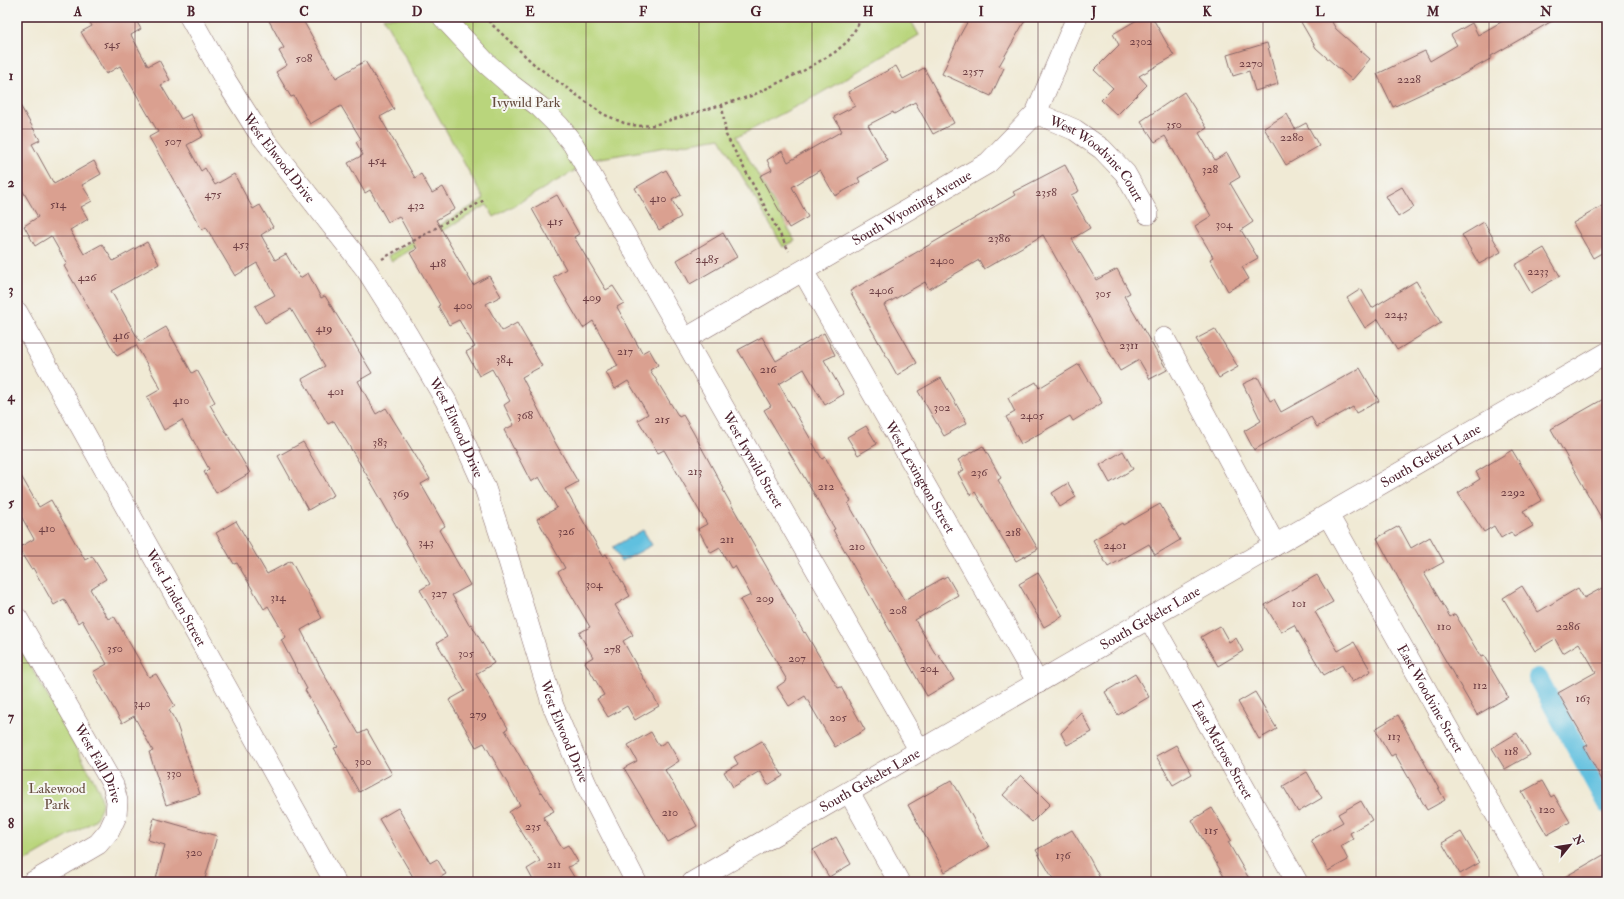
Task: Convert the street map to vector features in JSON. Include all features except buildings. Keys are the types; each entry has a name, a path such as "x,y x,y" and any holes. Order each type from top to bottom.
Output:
{"street":[{"name":"West Elwood Drive","path":"190,17 226,81 257,130 366,269 407,334 446,401 485,488 553,706 586,784 636,882"},
{"name":"West Ivywild Street","path":"443,17 487,64 540,107 559,126 573,144 920,751"},
{"name":"South Wyoming Avenue","path":"685,339 988,163 1036,113 1077,17"},
{"name":"West Woodvine Court","path":"1036,113 1075,130 1102,149 1125,173 1148,214"},
{"name":"West Lexington Street","path":"803,271 1038,682"},
{"name":"West Linden Street","path":"17,312 335,882"},
{"path":"1164,338 1276,545"},
{"name":"South Gekeler Lane","path":"693,882 1607,353"},
{"name":"East Woodvine Street","path":"1328,515 1534,882"},
{"name":"West Fall Drive","path":"17,618 114,785 116,801 116,816 109,831 98,844 33,882"},
{"name":"East Melrose Street","path":"1149,618 1297,882"},
{"path":"849,792 899,882"}],"path":[{"path":"484,17 536,66 602,114 624,123 638,126 654,125 760,92 826,58 848,41 858,25 860,17"},
{"path":"722,105 726,135 789,251"},
{"path":"379,261 486,199"}],"green space":[{"name":"Ivywild Park","path":"383,17 909,17 919,35 816,96 741,135 736,136 795,241 783,247 720,138 595,159 494,217 487,205 392,261 388,256 484,199"},
{"name":"Lakewood Park","path":"17,641 96,784 102,804 93,822 17,866"}],"water":[{"path":"643,530 652,545 621,562 613,547"}],"waterway":[{"path":"1538,678 1607,804"}]}
